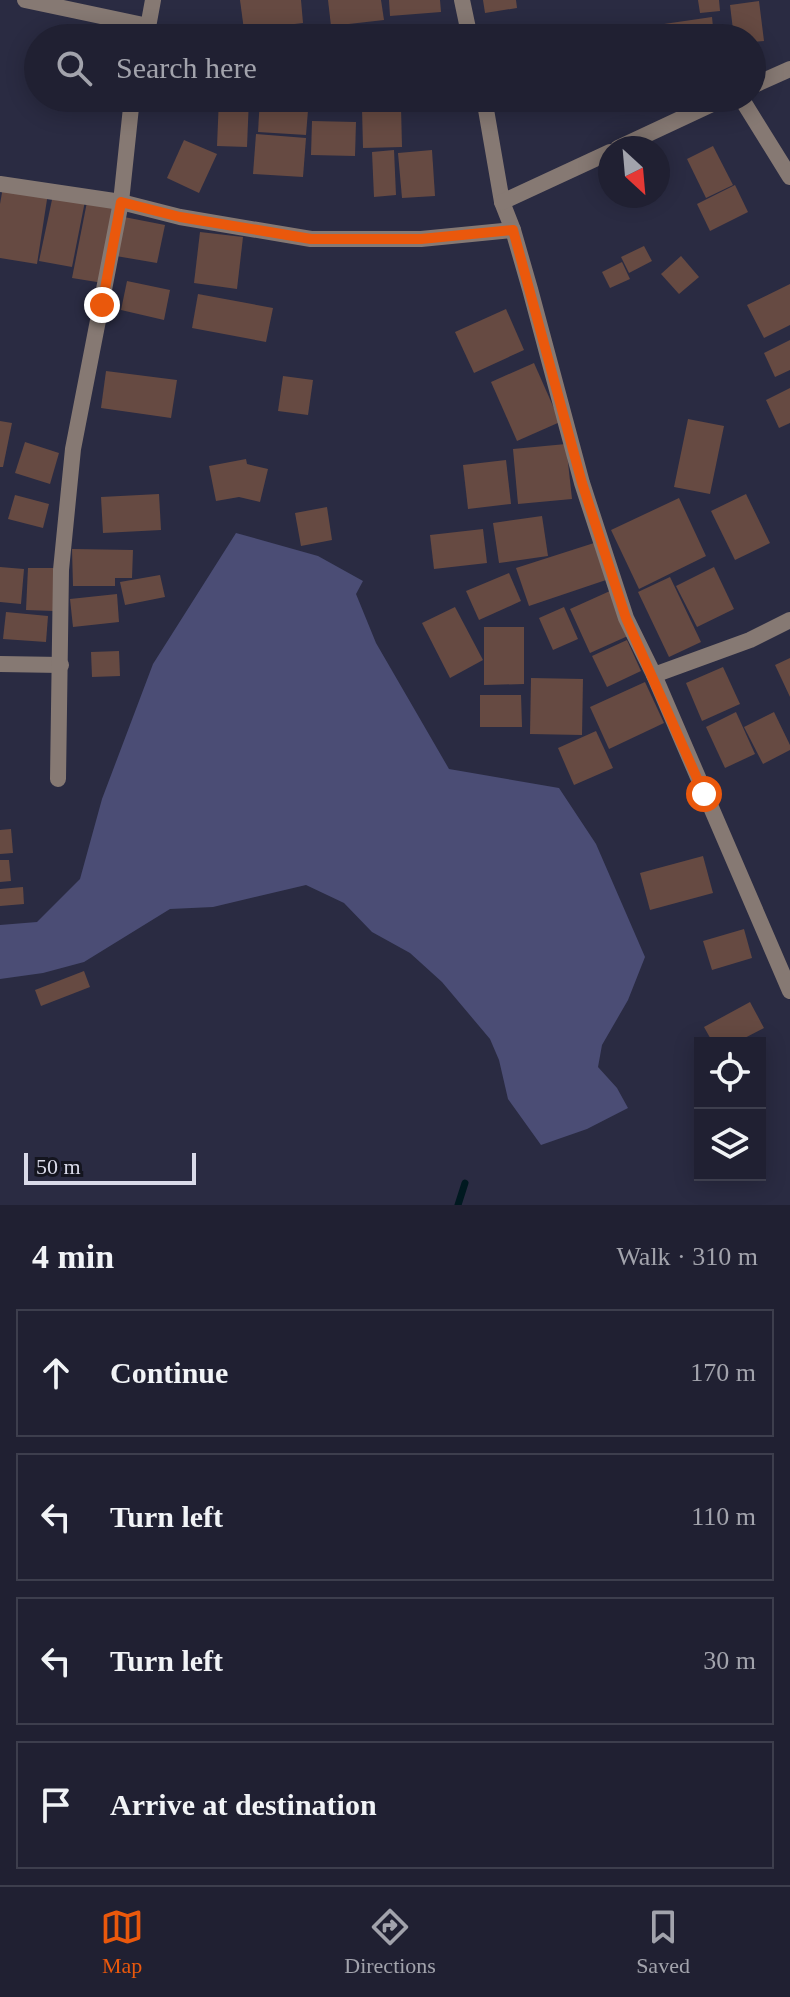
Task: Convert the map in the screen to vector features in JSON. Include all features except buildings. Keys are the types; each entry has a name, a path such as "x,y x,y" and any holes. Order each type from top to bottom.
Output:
{"street":[{"path":"25,0 116,24"},
{"path":"148,24 153,0"},
{"path":"462,0 467,24"},
{"path":"766,80 790,69"},
{"path":"58,779 61,570 73,449 121,202 131,112"},
{"path":"486,112 502,202 513,230 582,483 626,618 654,675 790,991"},
{"path":"644,136 695,112"},
{"path":"750,112 790,177"},
{"path":"502,202 598,158"},
{"path":"0,184 121,202 180,217 311,239 421,239 513,230"},
{"path":"654,675 750,640 790,620"},
{"path":"0,664 61,665"}],"shaded area":[{"path":"236,533 318,556 363,581 356,594 376,643 449,769 559,788 596,844 645,957 628,1000 602,1045 598,1067 617,1088 628,1108 587,1129 541,1145 508,1099 499,1060 490,1039 442,982 410,953 372,932 344,903 306,885 213,907 170,909 84,962 43,973 0,979 0,925 37,922 80,879 102,799 153,664"}],"waterway":[{"path":"458,1205 465,1183"}],"route":[{"path":"102,305 121,202 180,217 311,239 421,239 513,230 582,483 626,618 654,675 704,794"}]}
